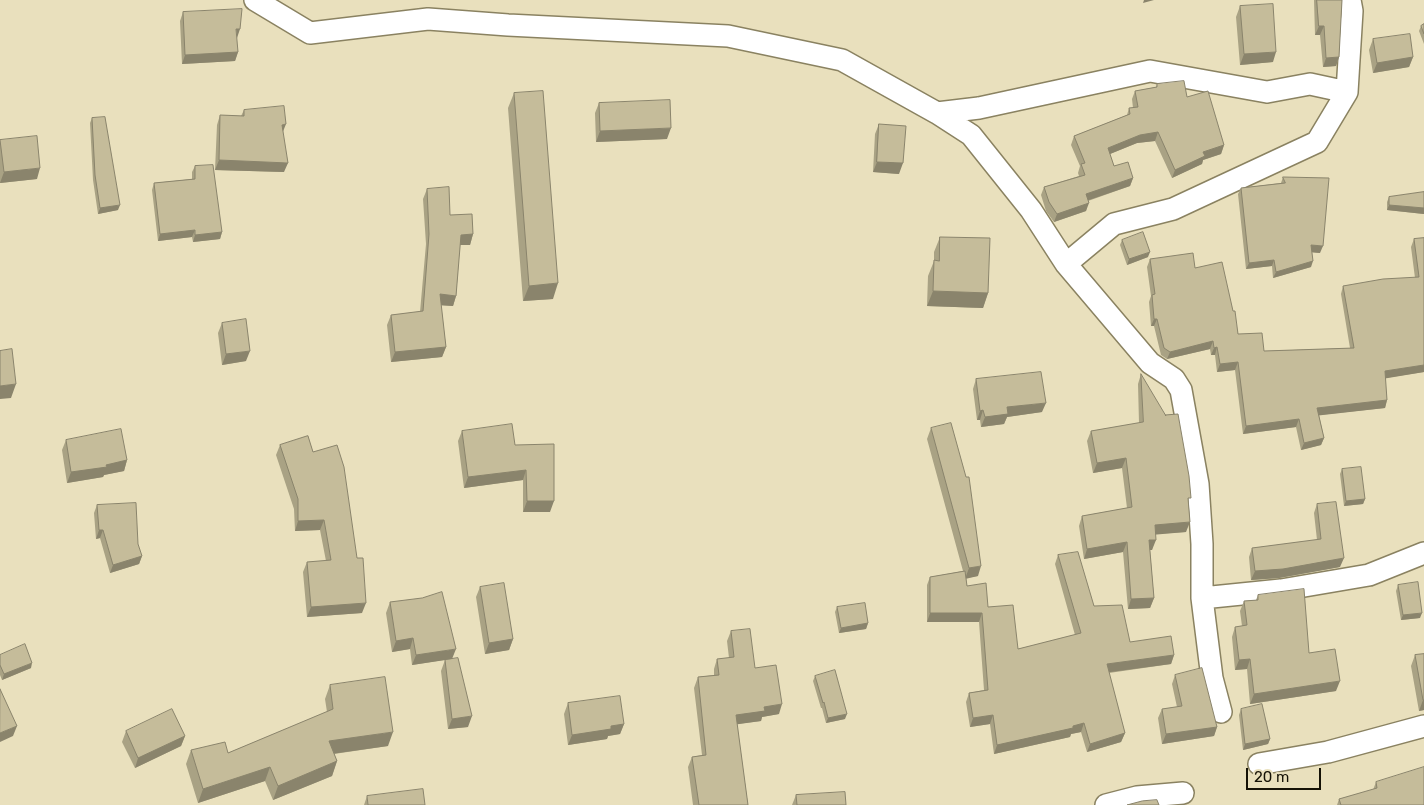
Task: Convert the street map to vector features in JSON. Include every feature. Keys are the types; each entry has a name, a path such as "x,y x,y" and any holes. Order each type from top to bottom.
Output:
{"street":[{"path":"255,0 310,33 428,19 728,36 842,60 971,135 1031,210 1066,264 1150,363 1174,379 1182,390 1198,484 1202,544 1202,598 1212,678 1221,712"},
{"path":"1066,264 1114,224 1173,210 1316,142 1347,92 1352,11 1350,0"},
{"path":"937,114 979,108 1150,72 1266,92 1310,84 1347,92"},
{"path":"1202,598 1281,590 1369,575 1424,553"},
{"path":"1258,764 1328,752 1424,726"},
{"path":"1106,805 1137,797 1183,793"}],"building":[{"path":"1317,0 1342,0 1339,57 1326,58 1324,26 1319,26"},
{"path":"1273,4 1276,52 1244,54 1240,6"},
{"path":"242,9 240,29 236,29 238,52 185,55 183,12"},
{"path":"1410,34 1413,57 1377,63 1373,39"},
{"path":"1184,81 1187,97 1208,91 1224,145 1203,152 1205,156 1175,170 1158,132 1140,135 1108,148 1114,166 1128,162 1133,178 1086,194 1089,203 1057,214 1049,202 1044,187 1085,175 1081,164 1085,163 1074,136 1130,114 1129,108 1138,107 1135,91 1157,87 1157,84"},
{"path":"543,91 558,283 529,286 514,93"},
{"path":"670,100 671,128 600,131 599,103"},
{"path":"284,106 286,124 282,125 288,163 219,160 220,115 244,116 244,110"},
{"path":"105,117 120,205 100,208 95,175 92,118"},
{"path":"879,124 906,126 903,163 877,162"},
{"path":"37,136 40,168 4,172 0,140"},
{"path":"213,165 222,232 195,235 195,230 160,234 154,183 195,179 195,166"},
{"path":"1283,177 1329,178 1323,246 1311,245 1313,261 1276,272 1274,260 1249,263 1241,188 1285,183"},
{"path":"449,187 450,215 472,214 473,234 461,235 456,296 440,294 446,347 395,352 391,315 423,311 429,234 427,189"},
{"path":"1424,192 1424,208 1389,205 1389,197"},
{"path":"1143,232 1150,252 1129,259 1122,240"},
{"path":"940,237 990,238 988,293 933,291 934,260 939,261"},
{"path":"1424,238 1424,365 1385,371 1387,400 1317,408 1324,438 1304,443 1299,419 1246,426 1238,362 1220,364 1217,347 1214,348 1213,341 1170,352 1164,348 1157,319 1154,319 1152,295 1155,294 1150,259 1193,253 1195,268 1222,262 1233,311 1235,311 1238,334 1262,333 1264,351 1354,348 1343,286 1383,279 1419,277 1414,239"},
{"path":"246,319 250,351 226,354 222,323"},
{"path":"12,349 16,384 0,386 0,351"},
{"path":"1041,372 1046,403 1007,407 1008,414 985,417 983,410 980,411 976,379"},
{"path":"1141,374 1165,415 1178,414 1189,476 1191,498 1188,498 1190,522 1155,525 1156,540 1149,540 1154,598 1131,599 1127,542 1087,549 1082,516 1132,507 1126,458 1097,463 1091,431 1143,422"},
{"path":"951,423 966,477 969,477 981,566 969,568 931,428"},
{"path":"512,424 515,445 554,444 554,501 527,501 526,470 468,477 462,431"},
{"path":"121,429 127,460 106,465 107,467 71,472 66,440"},
{"path":"308,436 313,452 337,445 344,467 357,558 363,558 366,603 311,607 307,562 331,560 324,520 298,521 298,499 280,445"},
{"path":"1361,467 1365,499 1346,501 1342,469"},
{"path":"1336,502 1344,558 1283,569 1255,571 1252,548 1321,539 1317,504"},
{"path":"136,503 138,544 142,556 113,565 103,530 99,530 97,505"},
{"path":"1078,552 1094,606 1122,605 1130,642 1171,636 1174,655 1107,664 1125,733 1090,744 1084,723 1073,726 1073,728 997,745 993,715 973,718 969,693 988,690 982,613 930,613 930,577 965,571 967,586 986,583 988,607 1013,605 1018,649 1081,633 1058,555"},
{"path":"1418,582 1422,613 1403,615 1398,585"},
{"path":"504,583 513,639 489,643 480,587"},
{"path":"1304,589 1309,653 1335,649 1340,681 1254,694 1250,659 1239,660 1235,627 1247,625 1244,601 1258,600 1258,595"},
{"path":"442,592 456,649 416,655 413,638 396,641 390,602 422,598"},
{"path":"865,603 868,623 841,628 837,607"},
{"path":"750,629 755,668 776,665 782,704 764,707 765,711 736,715 748,805 699,805 692,757 706,755 698,677 719,675 717,659 734,657 731,631"},
{"path":"25,644 32,663 4,674 0,665 0,655"},
{"path":"1424,654 1424,700 1423,700 1415,655"},
{"path":"458,658 472,716 452,719 445,660"},
{"path":"1202,668 1217,727 1166,734 1162,709 1182,706 1175,675"},
{"path":"835,670 847,714 828,718 815,676"},
{"path":"385,677 393,732 329,741 337,761 278,786 270,767 203,789 191,750 225,742 228,753 333,709 330,685"},
{"path":"0,689 17,726 0,733"},
{"path":"620,696 624,724 611,726 611,729 572,735 568,703"},
{"path":"1262,704 1270,739 1245,744 1241,709"},
{"path":"172,709 185,736 138,758 126,731"},
{"path":"1424,767 1424,805 1341,805 1339,799 1377,788 1376,782"},
{"path":"423,789 425,805 368,805 367,796"},
{"path":"845,792 846,805 797,805 796,795"},
{"path":"1157,800 1159,805 1127,805 1142,801"}]}
